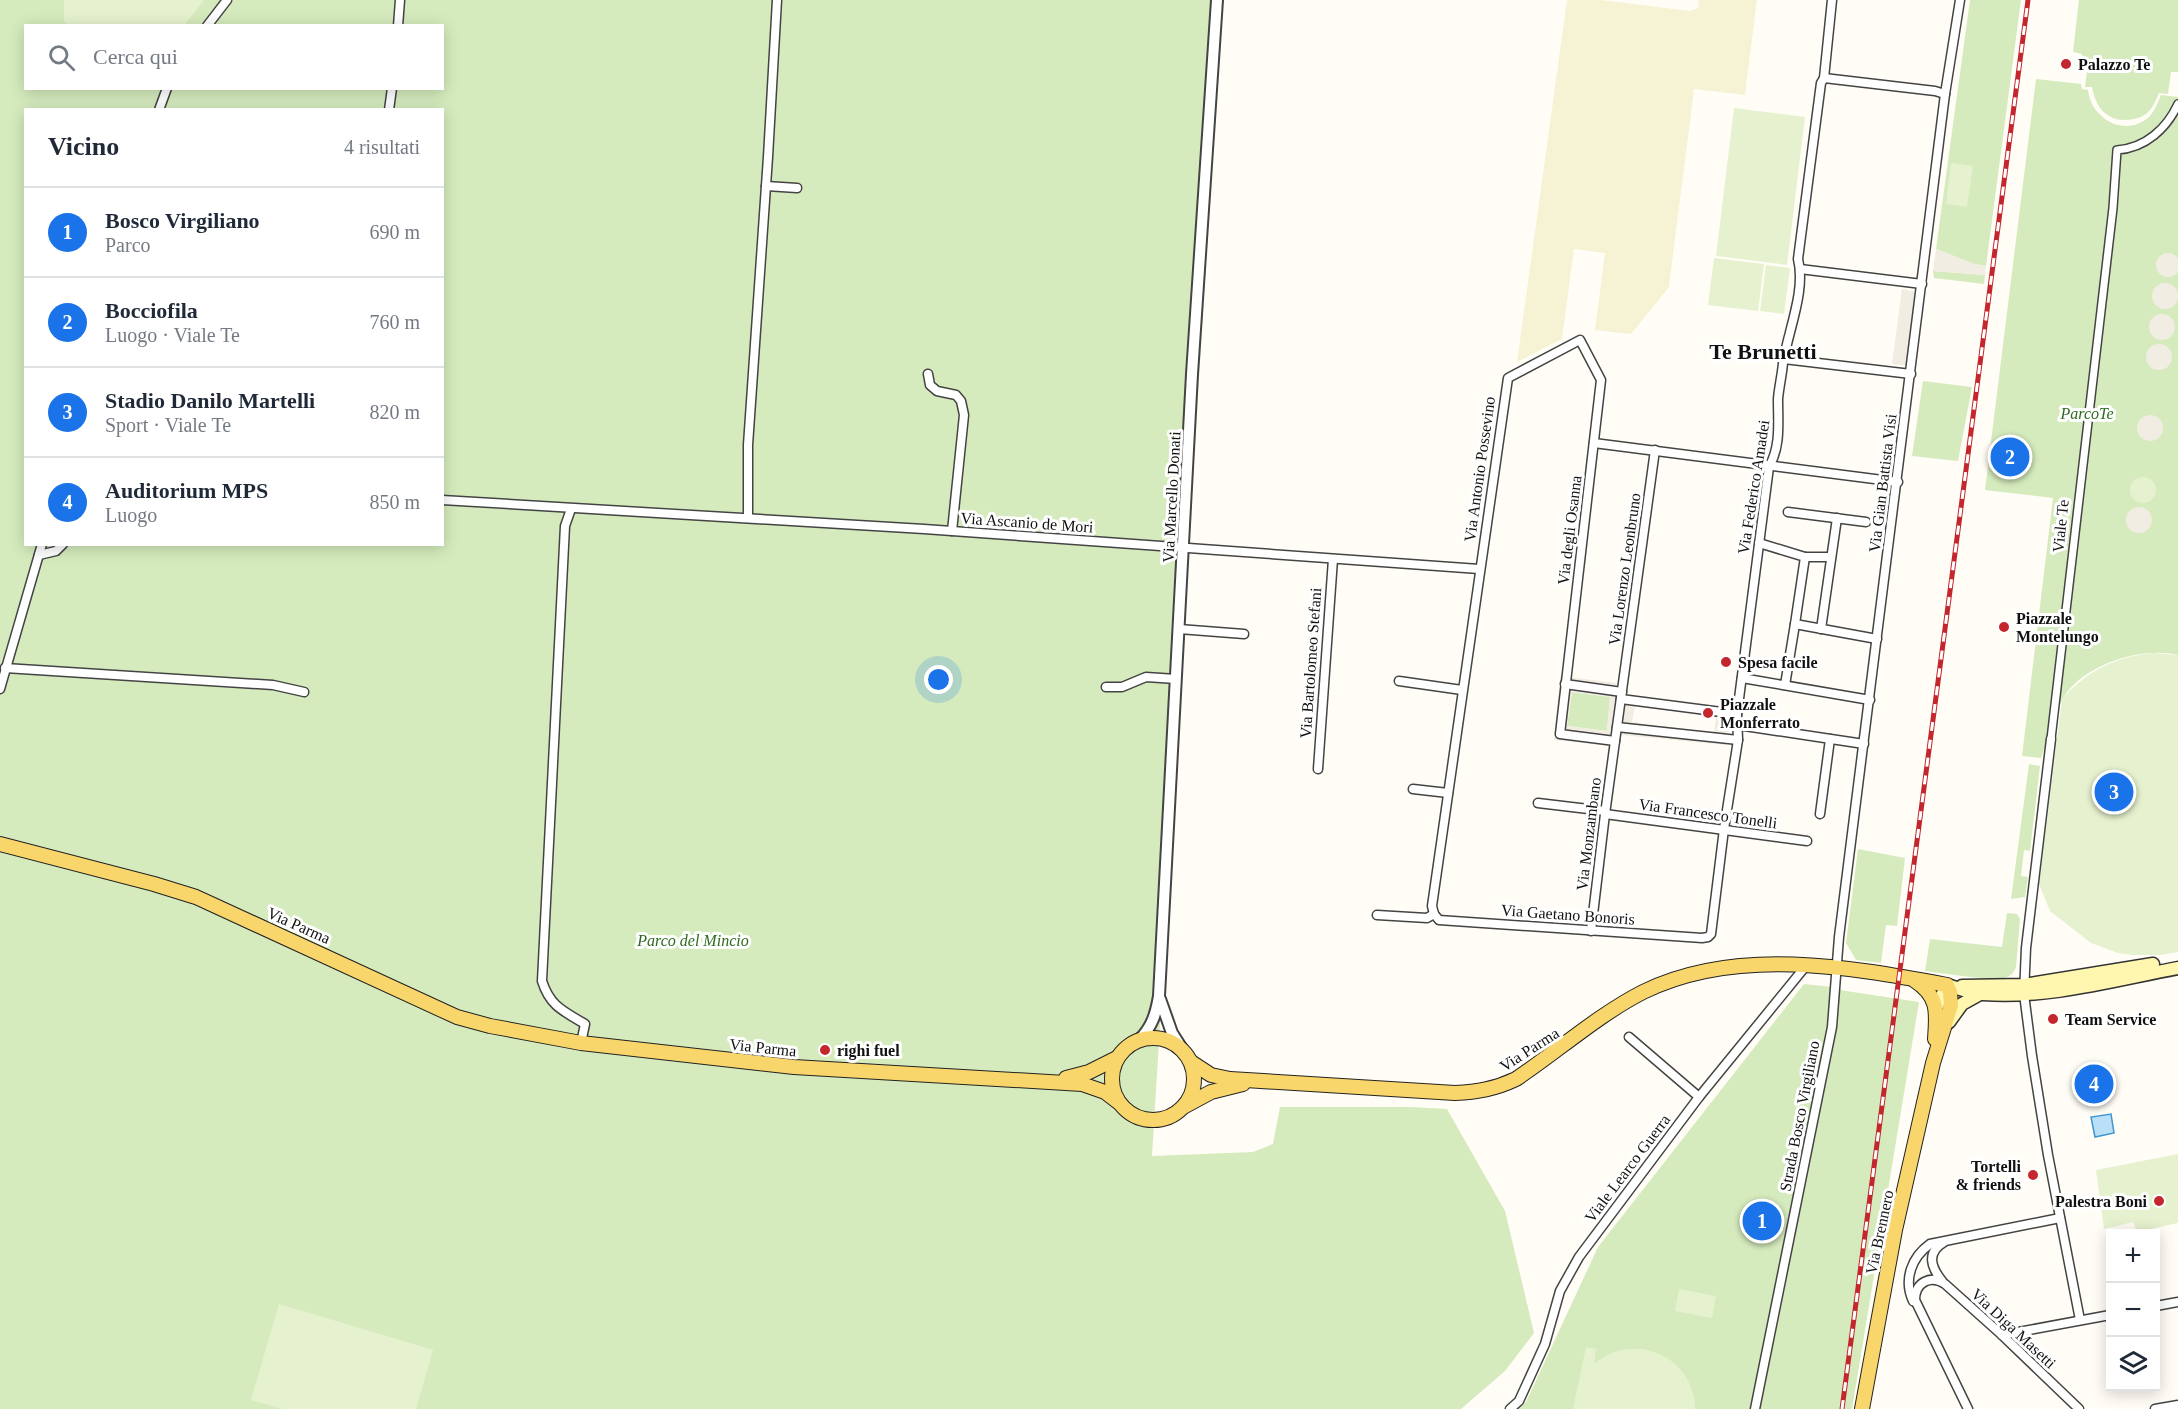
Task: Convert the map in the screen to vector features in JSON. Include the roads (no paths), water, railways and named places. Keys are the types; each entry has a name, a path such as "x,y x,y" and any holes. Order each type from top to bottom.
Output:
{"main road":[{"name":"Via Parma","path":"0,844 144,881 196,897 457,1017 490,1026 581,1043 794,1067 1049,1081 1092,1086 1118,1101"},
{"path":"1947,985 1980,994 2024,990 2178,960"},
{"name":"Via Parma","path":"1187,1057 1211,1075 1253,1082 1455,1093 1488,1090 1516,1080 1627,1001 1661,984 1696,972 1735,965 1762,964 1837,969 1947,985"},
{"path":"1947,985 2060,990 2178,968"},
{"path":"1912,979 1925,987 1932,996 1936,1008"},
{"name":"Via Brennero","path":"1933,1063 1936,1008 1947,985"},
{"name":"Via Brennero","path":"1862,1409 1895,1230 1933,1063 1951,1005 1947,985"},
{"name":"Via Brennero","path":"1933,1063 1948,1023 1957,1009 1980,994"},
{"path":"1164,1039 1187,1057 1194,1073 1194,1085 1190,1097 1184,1107 1166,1119 1148,1121 1133,1116 1118,1101 1112,1087 1112,1073 1117,1058 1126,1047 1139,1040 1164,1039"},
{"name":"Via Parma","path":"1049,1081 1089,1072 1117,1058"},
{"name":"Via Parma","path":"1184,1107 1211,1092 1253,1082"}],"street":[{"path":"209,24 227,0"},
{"path":"398,24 400,0"},
{"path":"748,518 748,445 777,0"},
{"name":"Via Marcello Donati","path":"1139,1040 1154,1019 1159,996 1183,548 1217,0"},
{"name":"Via Federico Amadei","path":"1702,938 1712,934 1714,921 1724,830 1738,740 1737,714 1769,467 1775,457 1779,426 1778,399 1794,316 1800,269 1798,259 1821,83 1824,78 1832,0"},
{"name":"Via Gian Battista Visi","path":"1837,969 1839,937 1945,94 1959,0"},
{"path":"1824,78 1945,94"},
{"path":"160,108 166,90"},
{"path":"389,108 392,90"},
{"name":"Viale Te","path":"2080,1320 2032,1056 2024,990 2027,938 2113,208 2117,150 2127,149 2148,140 2164,128 2178,104"},
{"path":"766,186 797,188"},
{"path":"1800,269 1922,284"},
{"name":"Via Antonio Possevino","path":"1434,914 1432,906 1508,378 1581,340 1601,380"},
{"path":"1784,359 1911,374"},
{"path":"928,374 930,385 937,391 956,395 963,406 952,531"},
{"name":"Via degli Osanna","path":"1601,380 1560,734 1615,741"},
{"path":"1594,443 1898,482"},
{"name":"Via Lorenzo Leonbruno","path":"1617,727 1655,450"},
{"name":"Via Ascanio de Mori","path":"444,500 952,531 1479,569"},
{"path":"572,509 565,526 542,981 548,998 585,1024 581,1043"},
{"path":"1788,512 1866,522"},
{"path":"1821,629 1837,518"},
{"path":"1759,543 1805,557 1831,557"},
{"path":"0,689 41,546"},
{"path":"39,555 56,551 61,546"},
{"path":"1785,685 1805,557"},
{"name":"Via Bartolomeo Stefani","path":"1318,769 1333,559"},
{"path":"1795,624 1877,639"},
{"path":"1179,629 1244,634"},
{"path":"5,668 273,685 304,692"},
{"path":"1106,687 1122,687 1146,677 1176,679"},
{"path":"1742,678 1870,700"},
{"path":"1399,681 1462,690"},
{"path":"1565,684 1737,714"},
{"path":"1738,725 1864,744"},
{"path":"1617,727 1738,740"},
{"name":"Via Monzambano","path":"1591,931 1617,727"},
{"path":"1820,814 1830,739"},
{"path":"1413,789 1448,793"},
{"name":"Via Francesco Tonelli","path":"1538,803 1806,841"},
{"path":"1377,915 1427,918 1434,914"},
{"name":"Via Gaetano Bonoris","path":"1434,914 1439,920 1702,938"},
{"name":"Viale Learco Guerra","path":"1510,1409 1519,1401 1545,1344 1560,1291 1579,1257 1699,1096 1805,967"},
{"name":"Strada Bosco Virgiliano","path":"1755,1409 1832,1027 1837,969"},
{"name":"Via Marcello Donati","path":"1159,996 1172,1033 1187,1057"},
{"path":"1629,1038 1699,1096"},
{"path":"1968,1409 1910,1295 1910,1273 1915,1259 1930,1244 2060,1218"},
{"path":"1945,1284 1934,1271 1931,1258 1937,1246 1953,1239"},
{"path":"1918,1309 1915,1294 1919,1285 1924,1281 1935,1279 1945,1284"},
{"name":"Via Diga Masetti","path":"1945,1284 2079,1409"},
{"path":"2160,1305 2178,1302"},
{"path":"2002,1335 2106,1316"},
{"path":"2155,1409 2178,1404"}],"water":[{"path":"2111,1114 2114,1133 2095,1137 2091,1117"}],"railway":[{"path":"1842,1409 2028,0"}],"place":[{"name":"Palazzo Te","path":"2066,64"},
{"name":"Bocciofila","path":"2010,457"},
{"name":"Piazzale Montelungo","path":"2004,627"},
{"name":"Spesa facile","path":"1726,662"},
{"name":"Piazzale Monferrato","path":"1708,713"},
{"name":"Stadio Danilo Martelli","path":"2114,792"},
{"name":"Team Service","path":"2053,1019"},
{"name":"righi fuel","path":"825,1050"},
{"name":"Auditorium MPS","path":"2094,1084"},
{"name":"Tortelli & friends","path":"2033,1175"},
{"name":"Palestra Boni","path":"2159,1201"},
{"name":"Bosco Virgiliano","path":"1762,1221"}],"district":[{"name":"Te Brunetti","path":"1763,351"}],"park label":[{"name":"ParcoTe","path":"2087,413"},
{"name":"Parco del Mincio","path":"693,940"}]}
